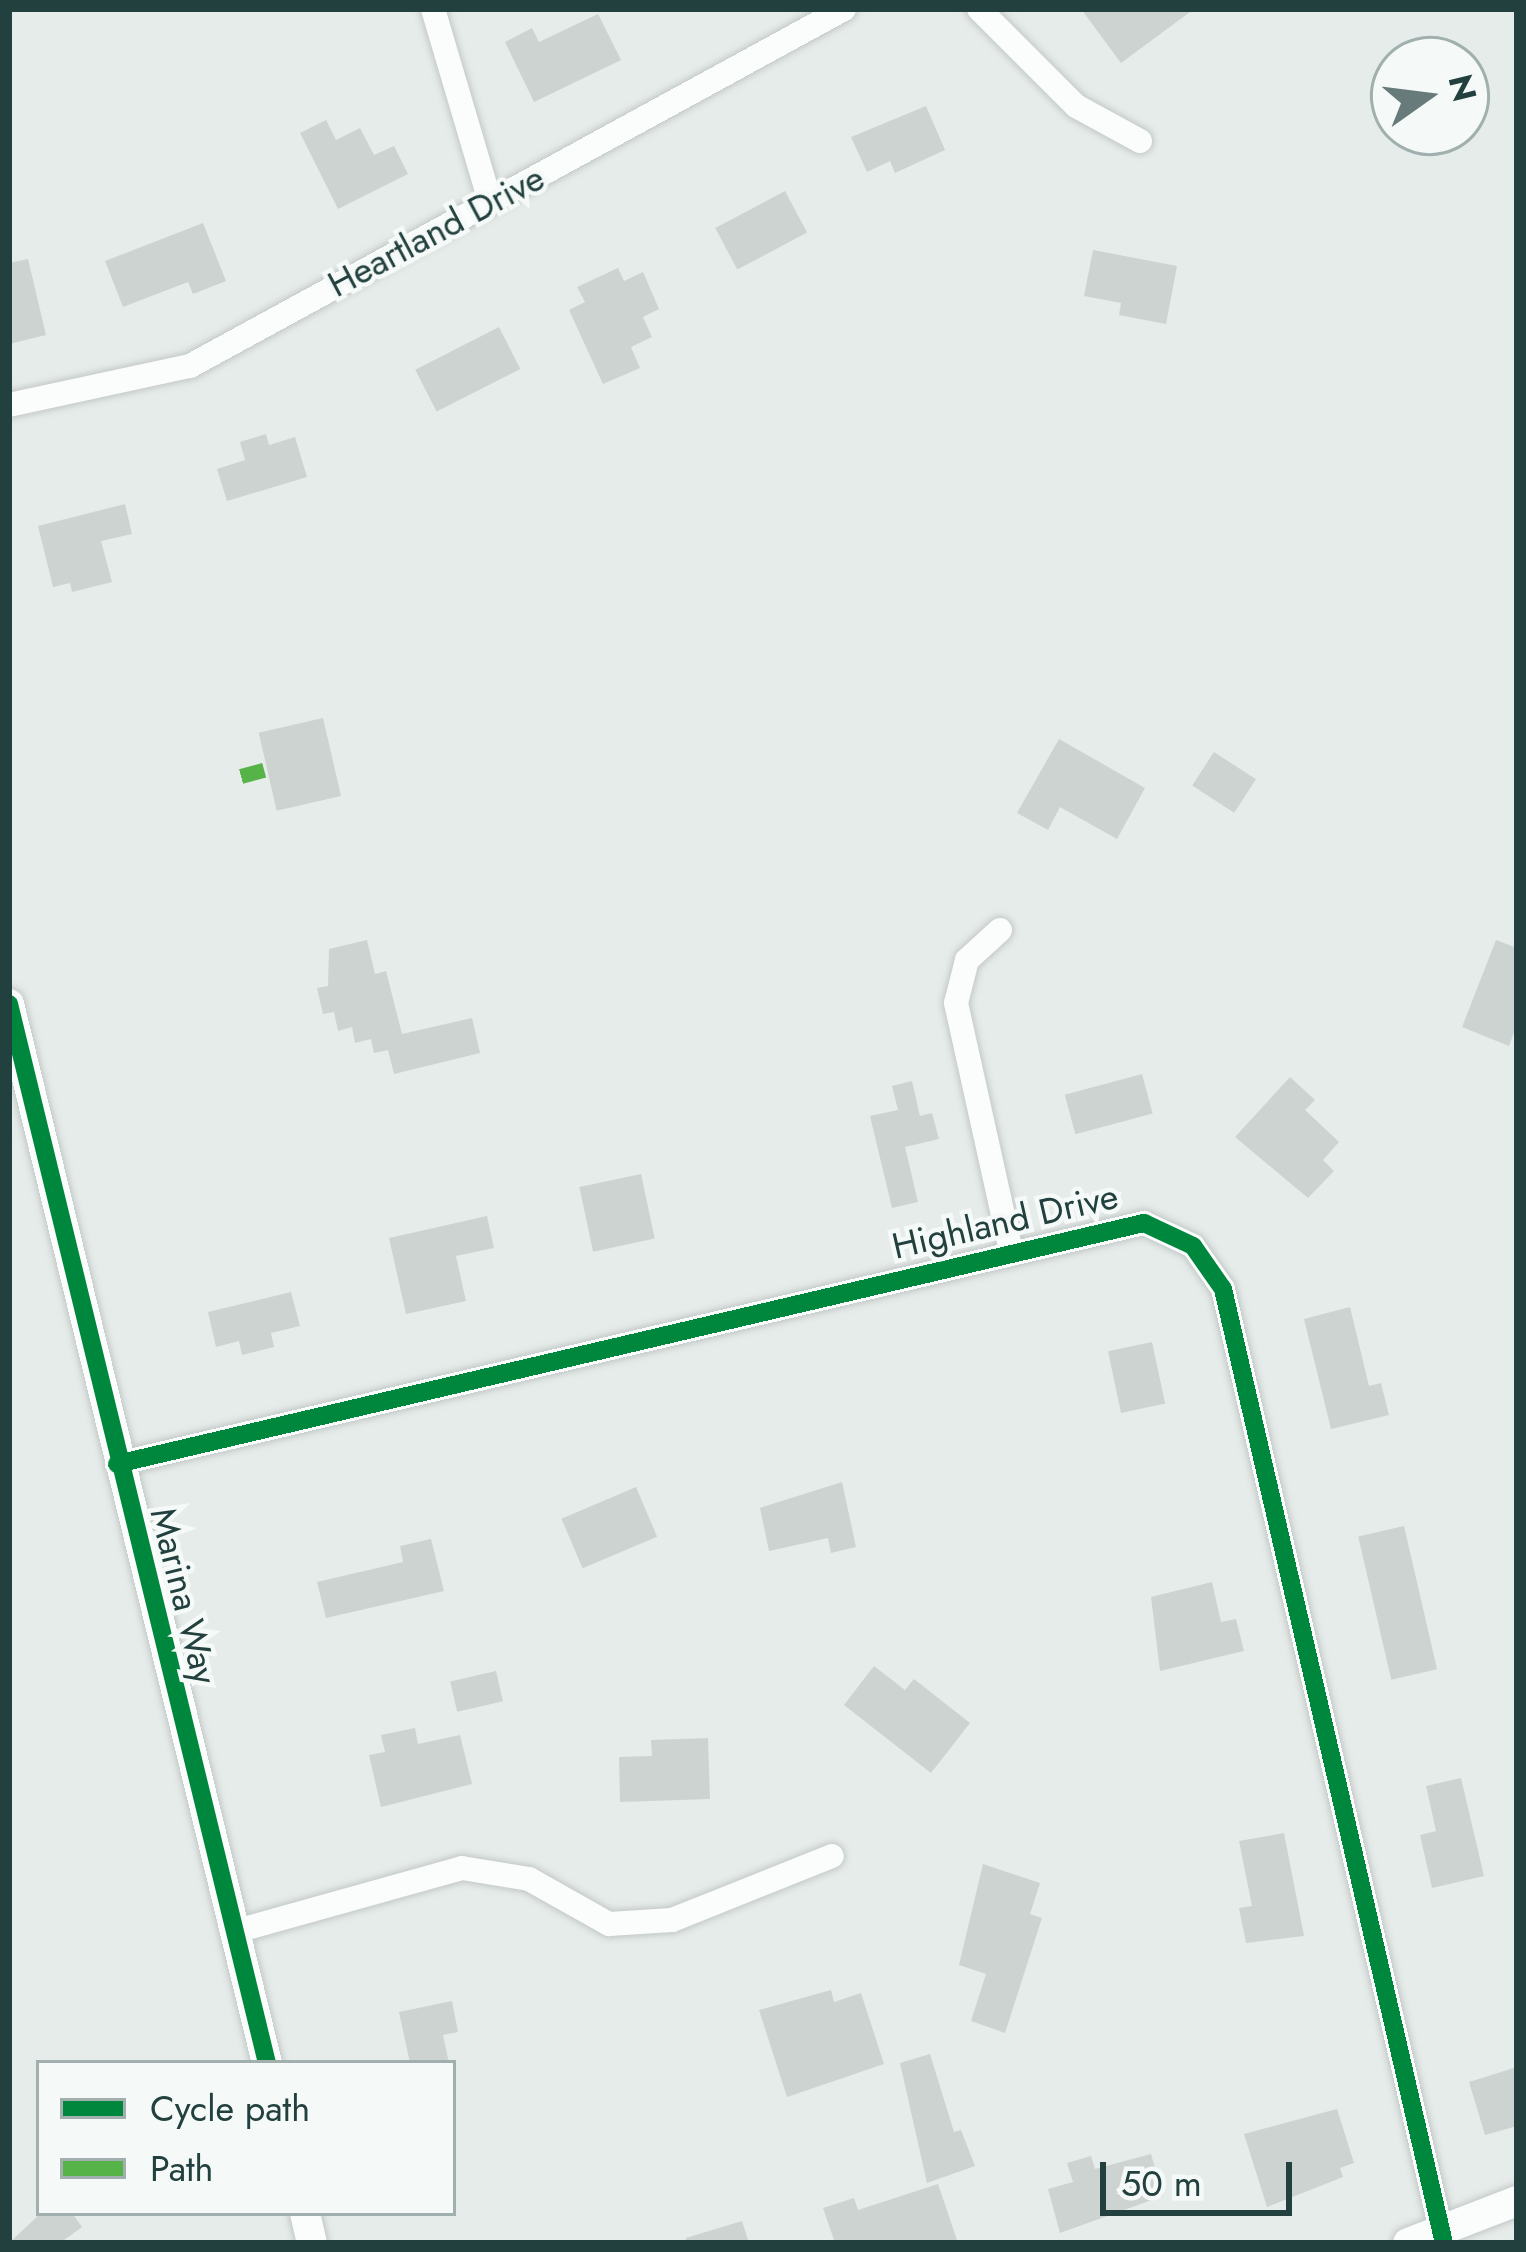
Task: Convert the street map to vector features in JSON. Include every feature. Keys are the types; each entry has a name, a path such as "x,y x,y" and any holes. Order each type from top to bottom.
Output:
{"street":[{"path":"433,9 489,199"},
{"name":"Heartland Drive","path":"9,405 190,366 844,9"},
{"path":"979,9 1076,106 1141,141"},
{"path":"1000,930 967,960 956,1003 1011,1252"},
{"name":"Marina Way","path":"9,1004 117,1464 266,2060"},
{"name":"Highland Drive","path":"117,1464 1144,1223 1193,1246 1223,1289 1442,2237"},
{"path":"233,1932 462,1868 529,1879 609,1924 672,1919 832,1856"},
{"path":"1408,2243 1442,2237 1517,2200"}],"building":[{"path":"1081,9 1194,9 1121,63"},
{"path":"598,14 621,60 534,102 505,42 532,28 539,42"},
{"path":"926,106 945,150 895,173 890,161 867,172 851,137"},
{"path":"326,120 336,140 360,128 374,155 394,146 408,174 338,209 300,133"},
{"path":"785,191 807,232 737,270 715,228"},
{"path":"203,223 226,281 193,294 188,282 123,307 105,261"},
{"path":"1093,250 1177,266 1166,324 1119,315 1121,303 1084,296"},
{"path":"28,259 46,335 9,344 9,263"},
{"path":"618,268 624,281 643,272 659,309 643,317 652,337 631,347 640,368 603,384 569,310 585,302 577,287"},
{"path":"499,327 520,369 437,412 415,370"},
{"path":"266,434 269,445 295,437 307,477 227,501 217,469 245,460 240,442"},
{"path":"125,504 132,534 101,541 112,582 72,592 70,583 53,587 38,526"},
{"path":"323,718 341,796 277,811 259,733"},
{"path":"1059,739 1145,788 1117,839 1060,807 1048,830 1017,813"},
{"path":"1214,752 1256,779 1234,813 1192,786"},
{"path":"367,940 375,974 386,971 402,1034 472,1018 480,1053 394,1074 388,1050 374,1053 371,1039 355,1043 352,1027 338,1031 334,1012 323,1014 317,988 328,986 329,949"},
{"path":"1496,940 1517,948 1517,1024 1509,1046 1462,1027"},
{"path":"1142,1074 1153,1114 1075,1134 1065,1095"},
{"path":"1290,1077 1315,1100 1305,1110 1339,1142 1323,1160 1334,1171 1308,1198 1235,1137"},
{"path":"912,1081 920,1116 932,1113 939,1139 905,1147 918,1202 892,1208 870,1116 898,1110 892,1086"},
{"path":"641,1174 655,1239 593,1252 579,1187"},
{"path":"487,1216 494,1248 456,1256 466,1301 406,1314 389,1238"},
{"path":"291,1292 300,1326 271,1333 274,1347 242,1355 239,1341 216,1347 208,1312"},
{"path":"1350,1307 1369,1386 1381,1383 1389,1415 1331,1429 1304,1319"},
{"path":"1152,1342 1165,1404 1121,1413 1108,1351"},
{"path":"842,1482 856,1547 831,1553 828,1538 769,1551 760,1508"},
{"path":"636,1487 657,1537 583,1568 561,1519"},
{"path":"1404,1526 1437,1669 1391,1680 1358,1537"},
{"path":"431,1539 444,1591 326,1618 317,1582 403,1562 400,1546"},
{"path":"1212,1582 1221,1622 1236,1619 1244,1651 1160,1671 1151,1597"},
{"path":"874,1666 905,1690 914,1679 970,1723 931,1773 844,1705"},
{"path":"496,1671 503,1701 457,1712 450,1682"},
{"path":"415,1728 418,1744 460,1735 472,1784 381,1807 369,1755 385,1752 381,1735"},
{"path":"708,1738 710,1799 620,1802 619,1757 652,1756 651,1740"},
{"path":"1461,1778 1484,1876 1432,1888 1420,1835 1436,1831 1426,1786"},
{"path":"1284,1833 1304,1936 1246,1943 1239,1908 1252,1906 1239,1841"},
{"path":"983,1864 1040,1883 1030,1914 1042,1918 1005,2033 971,2021 986,1974 959,1965"},
{"path":"831,1990 834,2002 861,1993 884,2064 787,2097 759,2010"},
{"path":"452,2001 458,2032 443,2035 448,2060 409,2060 399,2012"},
{"path":"930,2054 954,2132 961,2130 975,2166 927,2183 900,2063"},
{"path":"1517,2067 1517,2126 1485,2135 1469,2082"},
{"path":"1337,2109 1354,2163 1340,2168 1343,2177 1267,2207 1244,2134"},
{"path":"1151,2154 1163,2196 1060,2233 1048,2189 1073,2182 1067,2163 1091,2156 1095,2169"},
{"path":"938,2184 958,2243 835,2243 823,2208 854,2198 858,2210"},
{"path":"38,2216 74,2216 82,2227 60,2243 9,2243"},
{"path":"742,2221 749,2243 686,2243 686,2238"}],"marked path":[{"path":"241,776 264,770"}],"cycle path":[{"path":"9,1004 266,2060"},
{"path":"117,1464 1144,1223 1193,1246 1223,1289 1444,2243"}]}
